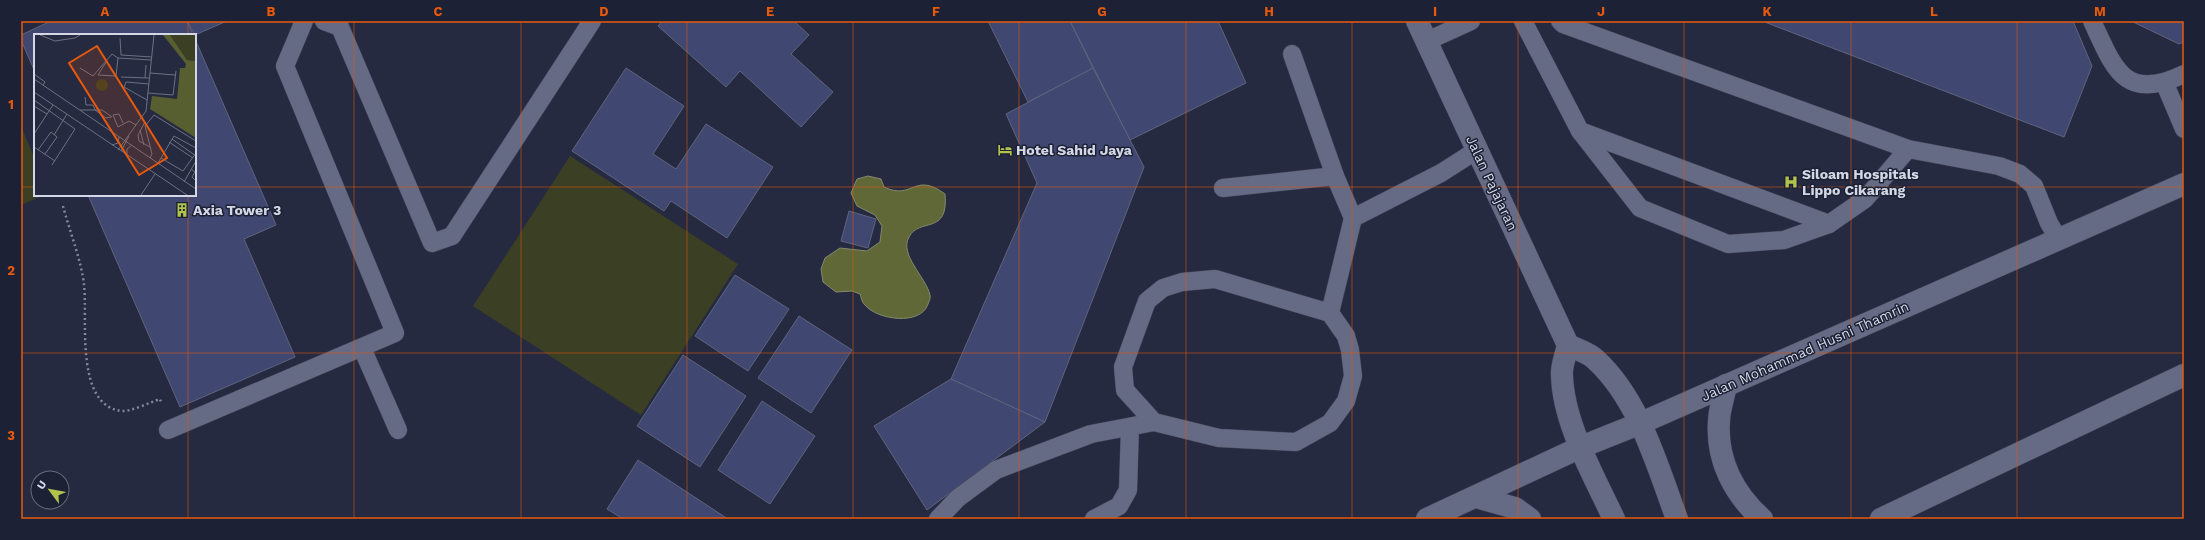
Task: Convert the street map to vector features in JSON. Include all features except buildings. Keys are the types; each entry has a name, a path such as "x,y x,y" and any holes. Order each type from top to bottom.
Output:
{"street":[{"name":"Jalan Pajajaran","path":"1417,21 1568,345"},
{"name":"Jalan Mohammad Husni Thamrin","path":"1427,519 1581,447 1641,423 2184,184"},
{"path":"1614,519 1581,447 1568,411 1562,375 1568,345 1594,358 1615,382 1641,423 1677,519"},
{"path":"1881,519 2184,375"},
{"path":"1726,385 1718,421 1722,458 1736,492 1762,519"},
{"path":"1476,497 1515,508 1530,519"}],"lane":[{"path":"168,430 395,333 285,66 304,21"},
{"path":"324,21 340,28 432,243 452,236 592,21"},
{"path":"1427,41 1471,21"},
{"path":"1523,21 1580,131 1640,208 1728,244 1784,240 1829,224 1865,199 1908,149"},
{"path":"1560,21 1563,24 1908,149 1999,166 2020,174 2034,186 2049,222 2059,240"},
{"path":"2092,21 2111,61 2124,78 2140,84 2165,84 2184,74"},
{"path":"1292,54 1335,176 1353,218 1330,313"},
{"path":"2165,84 2184,129"},
{"path":"1580,131 1829,224"},
{"path":"1353,218 1441,173 1477,150"},
{"path":"1223,188 1335,176"},
{"path":"938,519 958,498 996,470 1091,434 1154,422 1219,438 1296,442 1330,423 1346,401 1353,376 1350,350 1346,336 1330,313 1215,279 1182,282 1163,288 1147,301 1123,367 1125,390 1154,422"},
{"path":"362,348 398,430"},
{"path":"1094,519 1119,506 1128,490 1130,427"}],"path":[{"path":"63,206 84,284 87,369 99,398 109,407 124,412 160,399 168,430"}],"shaded area":[{"path":"21,126 34,157 34,196 42,196 21,205"},
{"path":"570,156 738,264 641,415 473,306"},
{"path":"868,176 881,179 884,187 894,190 901,191 920,185 926,185 945,194 945,207 942,216 938,221 914,231 909,237 907,244 910,259 928,288 930,296 930,300 924,311 917,316 898,318 879,314 864,304 860,294 852,291 836,292 823,282 821,269 825,258 840,248 867,251 880,242 882,226 875,215 857,206 851,193 857,179"}],"place":[{"name":"Hotel Sahid Jaya","path":"1005,150"},
{"name":"Siloam Hospitals Lippo Cikarang","path":"1791,182"},
{"name":"Axia Tower 3","path":"182,210"}]}
